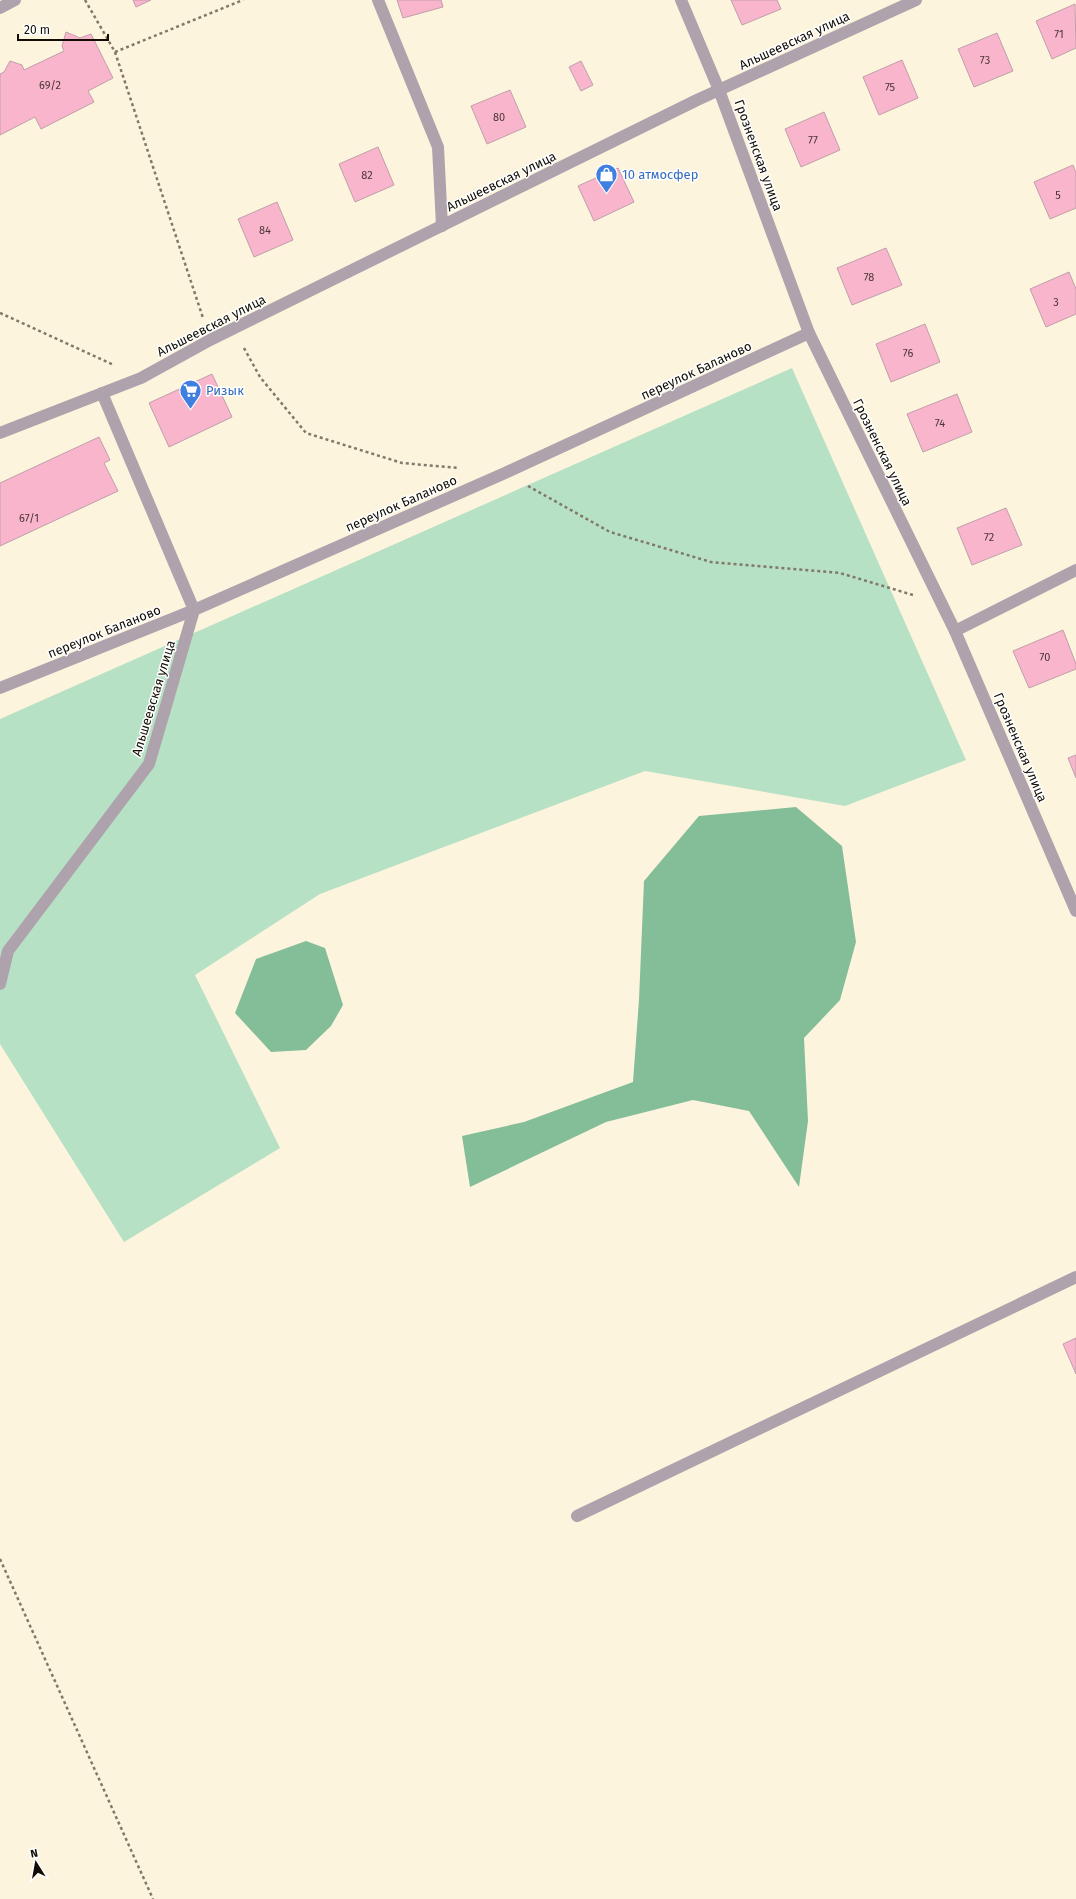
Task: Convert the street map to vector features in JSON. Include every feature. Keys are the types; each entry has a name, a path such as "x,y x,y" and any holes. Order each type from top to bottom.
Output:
{"street":[{"path":"0,8 15,0"},
{"path":"378,0 438,147 442,226"},
{"name":"Грозненская улица","path":"681,0 720,90 810,333 955,631 1076,911"},
{"name":"Альшеевская улица","path":"0,434 141,378 232,329 720,90 916,0"},
{"name":"переулок Баланово","path":"0,688 194,610 505,473 810,333"},
{"path":"102,393 194,610"},
{"path":"955,631 1076,570"},
{"name":"Альшеевская улица","path":"0,984 8,951 149,764 194,610"},
{"path":"577,1516 1076,1277"}],"path":[{"path":"85,0 116,52 210,340"},
{"path":"116,52 243,0"},
{"path":"0,312 141,378"},
{"path":"232,329 260,377 306,433 402,463 465,469"},
{"path":"505,473 610,532 711,562 840,573 942,603"},
{"path":"0,1559 153,1899"}],"green space":[{"path":"792,368 966,760 845,806 645,771 320,894 195,975 280,1148 124,1242 0,1044 0,719"},
{"path":"796,807 842,846 856,942 840,1000 804,1038 808,1121 799,1187 749,1111 693,1100 606,1122 470,1187 462,1136 524,1122 633,1082 639,1000 644,881 699,816"},
{"path":"306,941 325,948 343,1005 331,1026 306,1050 271,1052 235,1013 256,959"}],"building":[{"path":"133,0 151,0 136,7"},
{"path":"397,0 441,0 443,7 403,18"},
{"path":"731,0 777,0 781,9 742,25"},
{"path":"1075,4 1076,48 1052,59 1036,21"},
{"path":"66,32 80,38 91,34 113,78 88,91 94,102 41,129 35,117 0,135 0,74 4,72 10,61 22,65 24,70 64,51 62,46"},
{"path":"997,33 1013,71 974,87 958,49"},
{"path":"902,60 918,98 879,115 863,77"},
{"path":"581,61 593,85 581,91 569,67"},
{"path":"510,90 526,127 487,144 471,106"},
{"path":"824,112 840,150 801,167 785,129"},
{"path":"378,147 394,185 355,202 339,164"},
{"path":"1073,165 1076,173 1076,208 1050,219 1034,182"},
{"path":"618,168 634,202 594,221 578,186"},
{"path":"277,202 293,240 254,257 238,219"},
{"path":"886,248 902,285 852,305 837,268"},
{"path":"1069,272 1076,289 1076,314 1046,327 1030,289"},
{"path":"925,324 940,362 891,382 876,344"},
{"path":"212,374 232,417 169,447 149,403"},
{"path":"957,394 972,432 923,452 907,414"},
{"path":"99,437 110,460 104,463 118,491 0,546 0,483"},
{"path":"1006,508 1022,545 972,565 957,528"},
{"path":"1063,630 1076,664 1076,669 1029,688 1013,651"},
{"path":"1076,755 1076,778 1068,758"},
{"path":"1076,1338 1076,1374 1063,1344"}],"place":[{"name":"10 атмосфер","path":"606,194"},
{"name":"Ризык","path":"190,410"}]}
